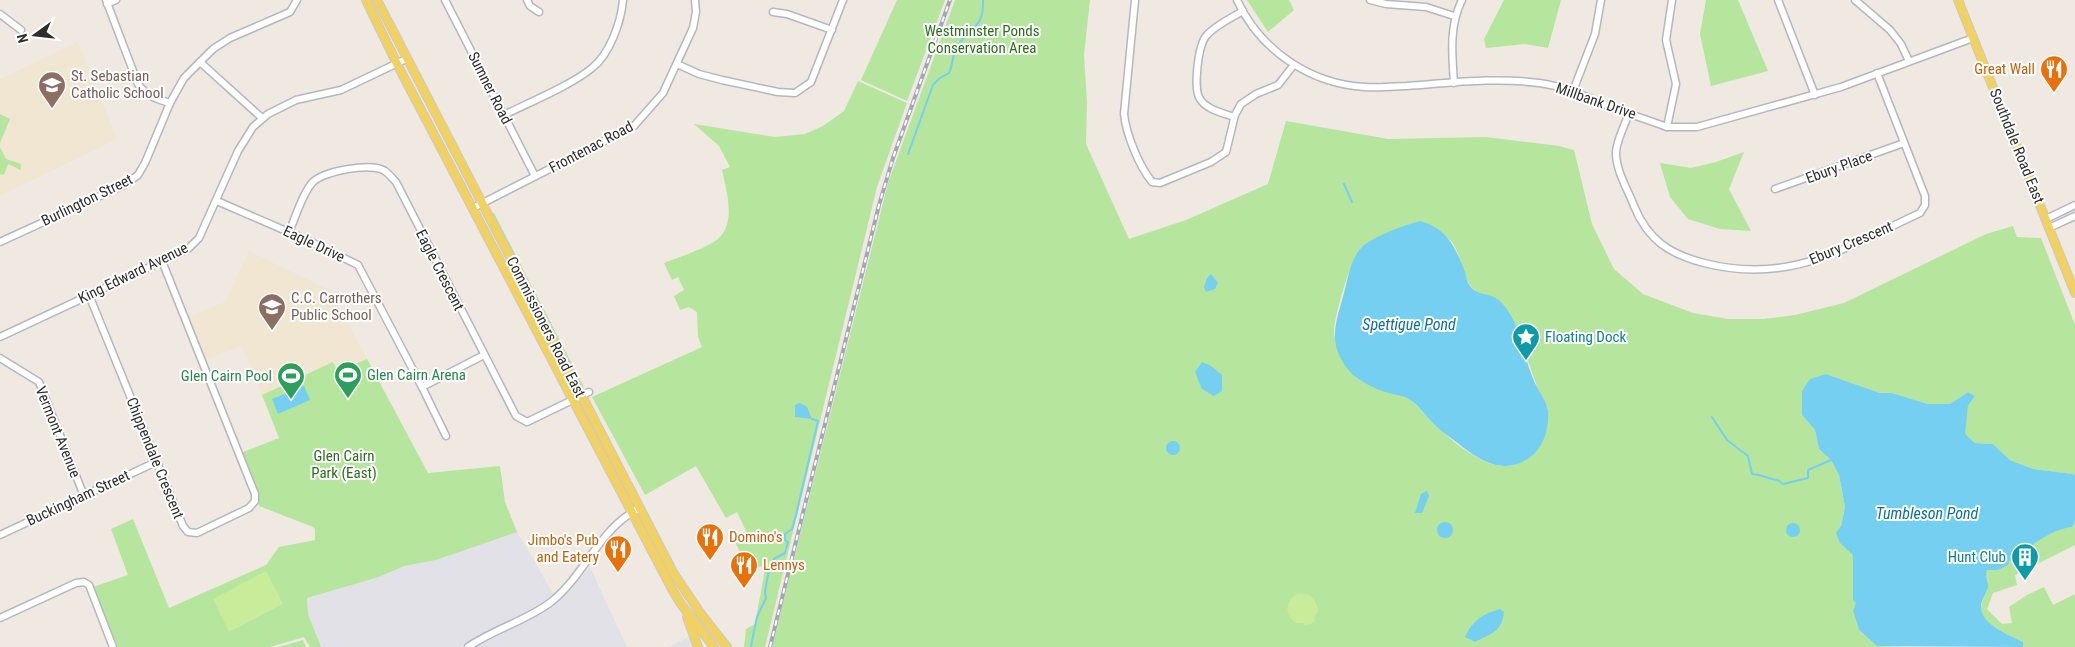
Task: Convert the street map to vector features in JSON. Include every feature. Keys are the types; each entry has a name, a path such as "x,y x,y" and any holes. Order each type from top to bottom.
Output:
{"main road":[{"name":"Commissioners Road East","path":"366,0 397,64 631,513 681,604 714,647"},
{"name":"Commissioners Road East","path":"377,0 482,204 585,394 640,508 684,590 727,647"},
{"name":"Southdale Road East","path":"1958,0 2075,293"},
{"path":"681,604 698,647"}],"street":[{"path":"116,0 106,2 138,84 145,93 153,98 170,103"},
{"name":"Burlington Street","path":"0,242 124,185 138,175 145,163 170,103 184,78 213,49 230,38 290,12 297,0"},
{"name":"Sumner Road","path":"445,0 535,176"},
{"path":"527,0 530,6 540,12"},
{"path":"504,115 593,68 604,54 622,17 623,0"},
{"name":"Frontenac Road","path":"473,208 634,126 664,93 692,28 696,12 695,0"},
{"path":"677,64 699,74 722,80 778,92 795,93 811,82 843,0"},
{"path":"1135,0 1124,114 1125,127 1146,175 1152,182 1160,184 1212,162 1226,152 1234,117 1241,104 1256,94 1278,85 1294,66"},
{"name":"Millbank Drive","path":"1237,0 1243,11 1270,46 1294,66 1314,76 1342,84 1365,87 1505,81 1539,83 1573,91 1667,127 1697,128 1815,95 1973,38"},
{"path":"1370,0 1386,4 1426,7 1454,16"},
{"path":"1454,83 1452,45 1454,16 1462,0"},
{"path":"1573,91 1595,34 1601,0"},
{"path":"1667,127 1676,84 1666,40 1672,0"},
{"path":"1778,0 1815,95"},
{"path":"1855,0 1890,30 1901,44 1909,61"},
{"path":"1234,117 1207,107 1200,99 1196,84 1202,41 1214,30 1243,11"},
{"path":"773,12 787,14 832,30"},
{"path":"0,14 21,30"},
{"name":"King Edward Avenue","path":"0,337 188,249 199,238 238,151 262,118 296,100 341,90 406,59"},
{"path":"200,62 262,118"},
{"name":"Ebury Crescent","path":"1629,114 1616,152 1618,165 1645,229 1654,240 1671,251 1692,260 1723,268 1757,271 1808,263 1829,256 1920,213 1925,206 1925,196 1878,73"},
{"name":"Ebury Place","path":"1774,189 1904,143"},
{"name":"Eagle Crescent","path":"289,232 307,190 313,182 326,174 356,168 375,168 385,171 396,182 509,404 519,419 527,422 585,394"},
{"name":"Eagle Drive","path":"217,201 289,232 358,265 446,436"},
{"path":"2046,219 2075,205"},
{"path":"2049,228 2075,216"},
{"name":"Chippendale Crescent","path":"89,295 183,526 188,532 197,533 249,508 255,501 254,494 162,261"},
{"path":"422,387 484,355"},
{"name":"Vermont Avenue","path":"0,358 39,382 84,496"},
{"name":"Buckingham Street","path":"0,535 156,462"},
{"path":"468,647 551,602 570,585 599,542 631,513 640,508"},
{"path":"0,618 76,583 84,582 89,585 113,647"}],"shaded area":[{"name":"St. Sebastian Catholic School","path":"78,42 117,139 0,196 0,79"},
{"name":"C.C. Carrothers Public School","path":"249,251 331,291 367,359 338,371 334,362 262,395 242,346 205,360 187,317 225,302"},
{"path":"517,532 557,600 590,567 627,647 321,647 308,614 307,598 379,577 404,566 436,560"},
{"path":"690,636 697,647 669,647"}],"green space":[{"path":"897,0 945,0 907,101 861,80"},
{"name":"Westminster Ponds Conservation Area","path":"955,0 1090,0 1084,55 1087,103 1086,144 1129,239 1186,220 1268,184 1286,121 1388,139 1486,137 1559,146 1574,150 1592,224 1614,269 1643,294 1693,313 1728,319 1763,319 1795,315 1844,303 1986,234 2013,226 2017,237 2041,238 2075,325 2075,476 2033,469 2010,460 1993,444 1975,443 1964,434 1968,406 1975,396 1968,392 1950,404 1928,404 1892,393 1880,393 1826,374 1802,415 1815,430 1819,449 1831,460 1839,475 1845,507 1841,526 1853,555 1853,600 1857,603 1853,611 1859,630 1877,646 1911,647 772,647 888,183","holes":["1420,221 1452,242 1470,285 1474,290 1492,297 1501,304 1513,322 1536,384 1548,408 1526,460 1504,466 1485,462 1475,457 1448,436 1406,397 1360,380 1354,375 1339,349 1334,334 1334,326 1343,289 1357,254 1366,244 1380,236"]},
{"path":"1247,0 1289,0 1294,10 1268,32"},
{"path":"1504,0 1561,0 1548,48 1525,44 1486,48 1484,39"},
{"path":"1706,0 1738,0 1768,71 1711,86 1700,34"},
{"path":"858,81 907,103 877,187 765,647 744,647 746,629 755,624 766,564 750,572 733,538 746,531 737,512 726,518 696,466 645,495 592,397 702,347 698,337 697,312 689,307 680,310 674,296 684,290 678,277 672,280 664,263 715,241 725,230 728,222 727,195 722,170 730,167 719,146 694,124 775,137 805,134 823,126 844,111"},
{"path":"0,114 10,119 0,143"},
{"path":"0,147 6,159 21,164 21,170 8,164 4,175 0,174"},
{"path":"1744,152 1729,189 1751,231 1720,229 1688,219 1670,197 1660,163 1691,168"},
{"path":"494,213 584,387 580,386 492,214"},
{"name":"Glen Cairn Park (East)","path":"367,359 428,473 500,466 505,502 517,532 436,560 404,566 379,577 307,598 308,614 321,647 310,647 304,637 270,647 118,647 93,587 128,575 111,529 133,519 169,608 266,565 279,547 315,540 315,529 313,527 259,506 257,487 241,453 279,438 262,395 333,362 338,371"},
{"path":"2075,521 2075,545 2015,575 2017,585 1993,593 1987,609 2002,624 2012,623 2009,607 2044,587 2053,605 2075,594 2075,647 2023,647 2023,642 1992,625 1983,614 1982,602 1988,588 1987,570 1998,570 2014,548 2027,549 2048,535 2072,527"},
{"path":"266,571 283,604 229,632 213,599"},
{"path":"1297,594 1308,595 1315,602 1318,610 1314,618 1315,622 1305,626 1304,623 1296,623 1289,616 1288,604"},
{"path":"303,640 306,647 279,647"}],"water":[{"name":"Spettigue Pond","path":"1420,221 1430,224 1444,234 1458,255 1468,283 1475,291 1492,296 1500,301 1507,309 1517,328 1530,371 1548,411 1548,424 1542,443 1534,454 1519,463 1509,466 1499,465 1481,459 1437,427 1411,400 1403,396 1384,392 1364,383 1352,374 1338,352 1335,341 1337,320 1350,270 1356,255 1362,247 1373,239"},
{"path":"1211,274 1218,283 1215,289 1206,292 1204,287 1207,278"},
{"path":"1202,362 1211,366 1222,375 1222,391 1214,396 1202,389 1195,372"},
{"name":"Tumbleson Pond","path":"1826,374 1880,393 1892,393 1928,404 1950,404 1968,392 1975,396 1968,406 1965,434 1975,443 1993,444 2010,460 2033,469 2073,474 2075,476 2075,521 2072,527 2048,535 2027,549 2014,548 2008,565 1998,570 1987,570 1988,589 1981,605 1983,614 1992,625 2023,642 2023,647 1877,646 1859,630 1853,611 1856,603 1853,600 1853,555 1840,543 1836,533 1841,526 1845,507 1839,475 1831,460 1819,449 1815,430 1802,415 1802,391 1810,379"},
{"name":"Glen Cairn Pool","path":"304,386 310,400 278,414 272,399"},
{"path":"800,403 807,407 812,419 795,417 795,405"},
{"path":"1173,441 1178,443 1180,448 1178,453 1173,455 1168,453 1166,448 1168,443"},
{"path":"1427,491 1429,496 1422,513 1415,513 1421,494"},
{"path":"1445,522 1451,524 1453,530 1451,536 1445,538 1439,536 1437,530 1439,524"},
{"path":"1790,523 1796,523 1800,530 1796,537 1790,537 1786,533 1786,527"},
{"path":"1500,609 1504,612 1503,619 1494,632 1475,642 1465,637 1471,626 1479,618"}],"waterway":[{"path":"908,154 933,85 949,73 957,47 979,22 983,10 983,0"},
{"path":"1344,184 1352,202"},
{"path":"1712,417 1727,440 1748,456 1752,474 1778,480 1783,484 1808,478 1808,470 1831,460"},
{"path":"751,646 757,617 766,598 765,592 769,569 774,559 785,553 788,542 785,540 785,534 792,529 796,515 818,421 812,419"}],"railway":[{"path":"770,647 879,205 893,158 950,0"}],"place":[{"name":"Great Wall","path":"2054,93"},
{"name":"St. Sebastian Catholic School","path":"52,109"},
{"name":"C.C. Carrothers Public School","path":"272,331"},
{"name":"Floating Dock","path":"1526,361"},
{"name":"Glen Cairn Arena","path":"348,399"},
{"name":"Glen Cairn Pool","path":"291,400"},
{"name":"Domino's","path":"710,561"},
{"name":"Jimbo's Pub and Eatery","path":"618,573"},
{"name":"Hunt Club","path":"2025,581"},
{"name":"Lennys","path":"744,589"}]}
